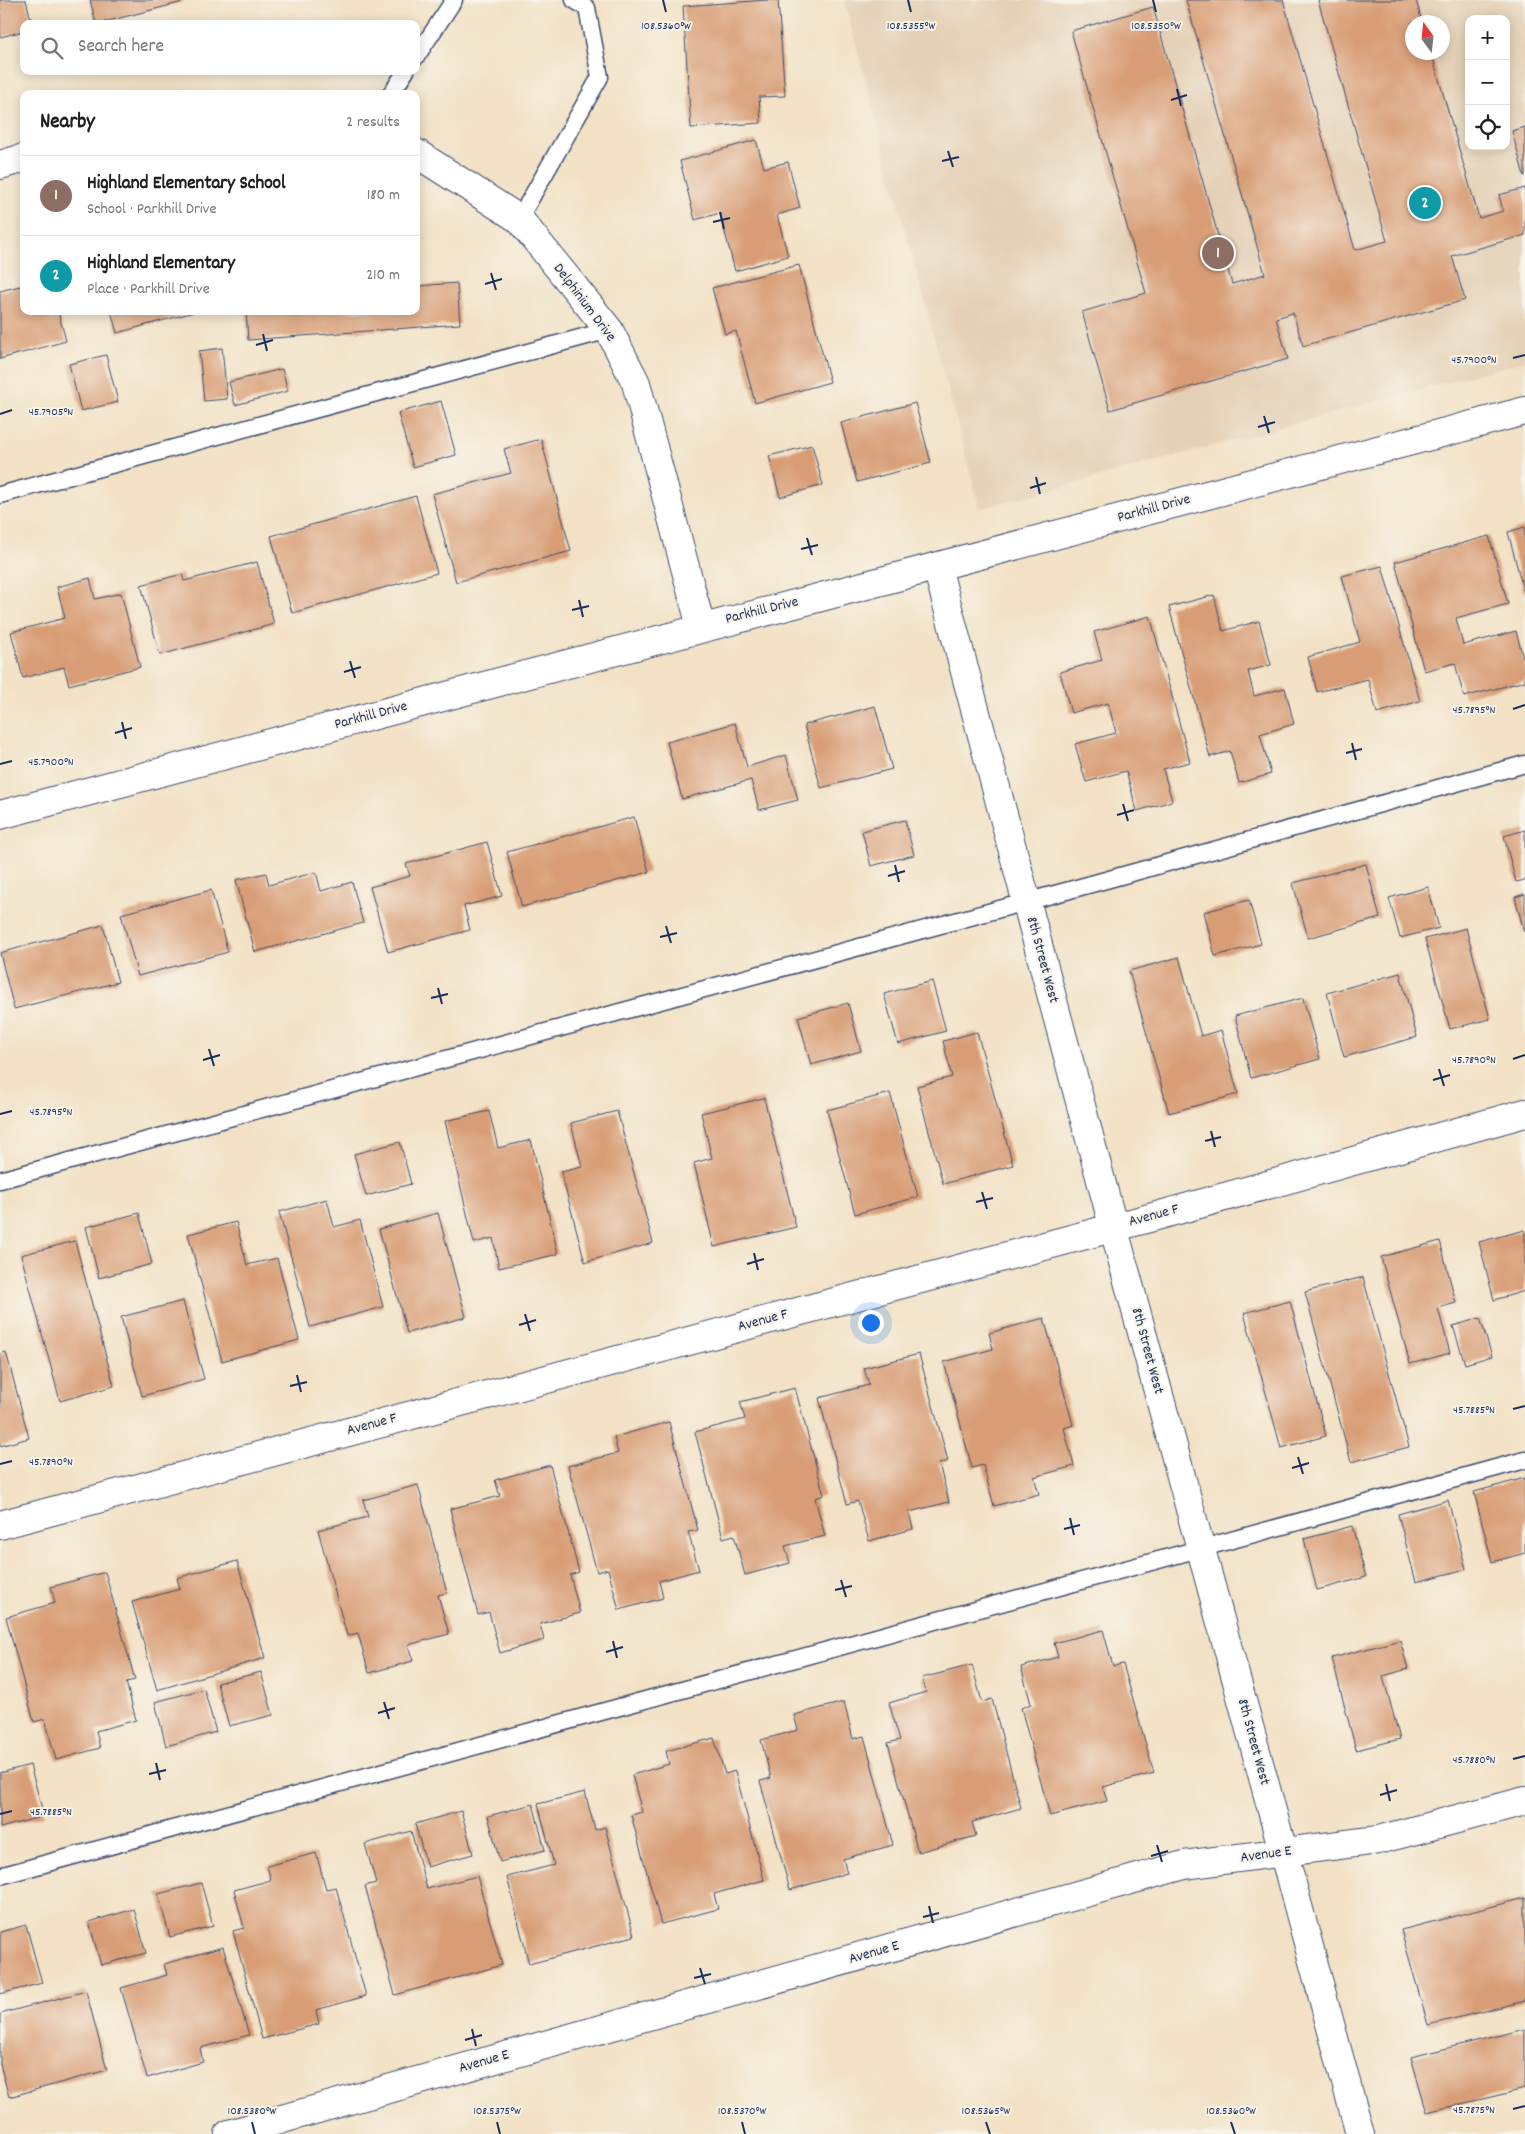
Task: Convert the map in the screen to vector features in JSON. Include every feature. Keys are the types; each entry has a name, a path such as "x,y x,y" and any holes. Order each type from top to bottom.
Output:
{"street":[{"name":"Delphinium Drive","path":"420,156 519,219 609,330 636,382 701,627"},
{"path":"0,164 20,159"},
{"name":"Parkhill Drive","path":"0,815 701,627 937,567 1525,411"},
{"name":"8th Street West","path":"937,567 1360,2134"},
{"name":"Avenue F","path":"0,1524 1114,1227 1525,1113"},
{"name":"Avenue E","path":"229,2134 1184,1865 1378,1840 1525,1801"}],"lane":[{"path":"420,51 454,0"},
{"path":"519,219 600,76 587,8 574,0"},
{"path":"394,90 403,75"},
{"path":"0,496 609,330"},
{"path":"0,1180 1026,902 1525,764"},
{"path":"0,1876 1525,1460"}],"shaded area":[{"path":"844,0 1525,0 1525,361 980,509"}],"building":[{"path":"0,0 26,0 31,20 20,20 20,32 0,37"},
{"path":"90,0 183,0 183,2 112,20 95,20"},
{"path":"778,0 785,96 759,97 761,123 691,128 683,6"},
{"path":"1186,0 1283,0 1355,250 1387,241 1318,0 1416,0 1420,15 1405,15 1405,60 1433,60 1479,218 1503,211 1499,195 1525,188 1525,235 1452,256 1465,300 1303,346 1293,313 1276,318 1288,359 1110,410 1082,312 1146,293 1071,31 1153,7 1232,284 1265,274"},
{"path":"1525,127 1525,176 1524,176 1512,131"},
{"path":"756,140 764,168 788,162 800,208 777,215 788,256 735,271 720,213 695,220 680,161"},
{"path":"799,265 830,382 755,403 736,331 725,334 712,288"},
{"path":"457,283 460,324 248,340 246,315 420,315 420,286"},
{"path":"20,286 20,315 59,315 66,341 0,359 0,291"},
{"path":"112,315 183,315 117,333"},
{"path":"222,348 227,399 204,401 199,351"},
{"path":"106,355 118,402 81,411 69,364"},
{"path":"282,369 288,391 235,405 229,382"},
{"path":"441,401 456,455 413,467 398,413"},
{"path":"915,403 931,463 857,482 841,423"},
{"path":"541,439 571,551 456,582 432,494 511,473 504,449"},
{"path":"812,445 823,485 780,497 769,456"},
{"path":"416,496 437,573 292,613 271,536"},
{"path":"1525,527 1525,593 1524,593 1508,532"},
{"path":"1489,536 1508,604 1456,618 1463,645 1516,631 1525,665 1525,681 1464,697 1455,663 1424,671 1395,562"},
{"path":"257,562 274,624 160,655 141,585 182,574 184,581"},
{"path":"1382,566 1420,701 1377,713 1368,679 1317,692 1308,657 1360,642 1342,576"},
{"path":"90,578 95,599 121,593 140,667 69,685 64,667 23,678 11,632 65,618 57,587"},
{"path":"1214,595 1223,631 1259,621 1271,665 1248,671 1254,696 1285,688 1294,724 1260,734 1271,774 1239,783 1230,751 1210,757 1169,607"},
{"path":"1150,616 1190,762 1163,769 1172,801 1137,811 1126,771 1086,782 1075,744 1116,733 1108,703 1071,713 1060,672 1102,660 1094,632"},
{"path":"875,706 892,769 821,788 804,725"},
{"path":"735,723 747,767 786,755 798,800 759,810 751,780 682,799 667,742"},
{"path":"634,817 649,872 522,907 507,852"},
{"path":"905,820 914,855 871,866 862,831"},
{"path":"1525,830 1525,880 1516,882 1504,836"},
{"path":"487,842 502,896 464,906 470,930 388,952 370,887 410,876 406,864"},
{"path":"1366,864 1380,918 1308,938 1293,883"},
{"path":"316,872 321,891 352,882 363,923 255,952 236,880 266,873 269,885"},
{"path":"1428,887 1439,928 1400,938 1389,898"},
{"path":"211,890 228,952 138,976 121,914"},
{"path":"1525,894 1525,932 1524,932 1515,897"},
{"path":"1249,900 1261,944 1215,956 1204,912"},
{"path":"103,925 118,982 14,1009 0,953"},
{"path":"1466,928 1490,1019 1450,1029 1425,939"},
{"path":"1179,957 1201,1036 1221,1030 1238,1094 1169,1113 1129,971"},
{"path":"1400,973 1417,1037 1344,1057 1327,993"},
{"path":"932,981 946,1031 898,1044 884,994"},
{"path":"1303,998 1320,1059 1251,1078 1235,1016"},
{"path":"848,1003 861,1051 811,1065 798,1017"},
{"path":"977,1032 1013,1165 943,1184 917,1086 952,1077 943,1041"},
{"path":"890,1093 918,1197 855,1214 827,1110"},
{"path":"764,1098 796,1227 714,1247 694,1163 712,1158 701,1113"},
{"path":"489,1111 498,1148 531,1140 558,1254 499,1268 493,1238 474,1243 445,1121"},
{"path":"617,1111 653,1243 585,1262 561,1172 582,1167 571,1123"},
{"path":"400,1142 411,1184 366,1196 354,1154"},
{"path":"327,1199 334,1227 360,1220 383,1307 310,1327 279,1212"},
{"path":"139,1213 152,1264 99,1278 86,1227"},
{"path":"438,1213 466,1317 407,1333 379,1229"},
{"path":"236,1222 247,1265 277,1258 299,1340 222,1361 188,1234"},
{"path":"1525,1230 1525,1291 1494,1300 1479,1242"},
{"path":"75,1241 114,1386 60,1401 21,1255"},
{"path":"1440,1241 1456,1303 1438,1308 1450,1353 1410,1364 1381,1257"},
{"path":"1363,1277 1409,1447 1351,1462 1305,1292"},
{"path":"183,1301 204,1379 142,1396 121,1317"},
{"path":"1290,1301 1326,1436 1281,1448 1244,1313"},
{"path":"1044,1318 1073,1425 1064,1428 1074,1466 1034,1477 1039,1494 994,1506 983,1465 972,1468 944,1362 993,1349 989,1333"},
{"path":"1480,1318 1492,1356 1465,1364 1453,1326"},
{"path":"6,1352 29,1438 0,1446 0,1354"},
{"path":"919,1354 948,1461 939,1464 949,1502 909,1512 913,1529 869,1541 858,1501 847,1504 819,1398 869,1385 864,1368"},
{"path":"795,1388 824,1495 815,1498 825,1536 785,1546 790,1563 745,1575 734,1535 723,1538 695,1432 745,1419 740,1402"},
{"path":"669,1422 698,1530 688,1532 699,1570 659,1581 663,1598 619,1610 608,1569 597,1572 568,1466 618,1453 614,1437"},
{"path":"550,1465 579,1572 570,1575 580,1613 540,1624 544,1640 500,1653 489,1612 478,1615 450,1509 500,1496 495,1480"},
{"path":"1525,1478 1525,1553 1492,1562 1474,1492"},
{"path":"418,1485 447,1593 438,1595 449,1634 408,1645 413,1661 369,1673 358,1633 347,1636 318,1530 368,1517 363,1500"},
{"path":"1448,1500 1466,1569 1416,1582 1398,1514"},
{"path":"1352,1526 1366,1577 1317,1590 1304,1539"},
{"path":"237,1561 265,1658 157,1690 132,1602 180,1589 177,1578"},
{"path":"105,1572 135,1680 126,1682 136,1720 96,1731 100,1748 56,1760 45,1719 34,1722 6,1617 55,1603 51,1587"},
{"path":"1103,1630 1113,1666 1123,1664 1154,1773 1103,1787 1107,1801 1050,1816 1021,1708 1031,1704 1021,1667 1058,1657 1054,1643"},
{"path":"1400,1640 1408,1669 1383,1676 1400,1739 1356,1750 1332,1658"},
{"path":"972,1665 982,1702 992,1699 1021,1808 972,1822 976,1836 918,1852 888,1743 900,1740 889,1703 926,1692 922,1678"},
{"path":"261,1672 273,1715 229,1726 217,1683"},
{"path":"204,1689 216,1732 166,1746 155,1702"},
{"path":"844,1702 853,1739 864,1736 893,1845 843,1859 847,1873 790,1890 760,1781 771,1778 761,1740 798,1730 794,1715"},
{"path":"714,1738 725,1774 735,1771 764,1880 714,1894 718,1909 661,1924 631,1815 642,1812 632,1775 669,1764 666,1751"},
{"path":"30,1765 44,1816 0,1828 0,1773"},
{"path":"585,1792 595,1830 605,1827 634,1936 529,1964 507,1877 554,1865 538,1804"},
{"path":"533,1804 545,1850 500,1862 488,1816"},
{"path":"461,1811 473,1854 427,1867 415,1824"},
{"path":"411,1831 427,1889 477,1876 502,1965 395,1995 365,1886 376,1883 365,1844"},
{"path":"316,1853 326,1889 336,1887 366,1996 316,2010 319,2024 262,2039 233,1931 244,1928 234,1890 271,1880 267,1866"},
{"path":"201,1883 213,1926 170,1937 158,1894"},
{"path":"1525,1898 1525,2001 1428,2025 1401,1930"},
{"path":"134,1909 146,1953 101,1965 89,1922"},
{"path":"26,1925 42,1983 0,1994 0,1932"},
{"path":"223,1947 249,2035 200,2048 203,2062 147,2078 121,1988 167,1975 164,1964"},
{"path":"86,1991 107,2070 9,2097 0,2064 0,2014"},
{"path":"1525,2029 1525,2089 1427,2112 1411,2057"}],"place":[{"name":"Highland Elementary","path":"1425,203"},
{"name":"Highland Elementary School","path":"1218,253"}]}
